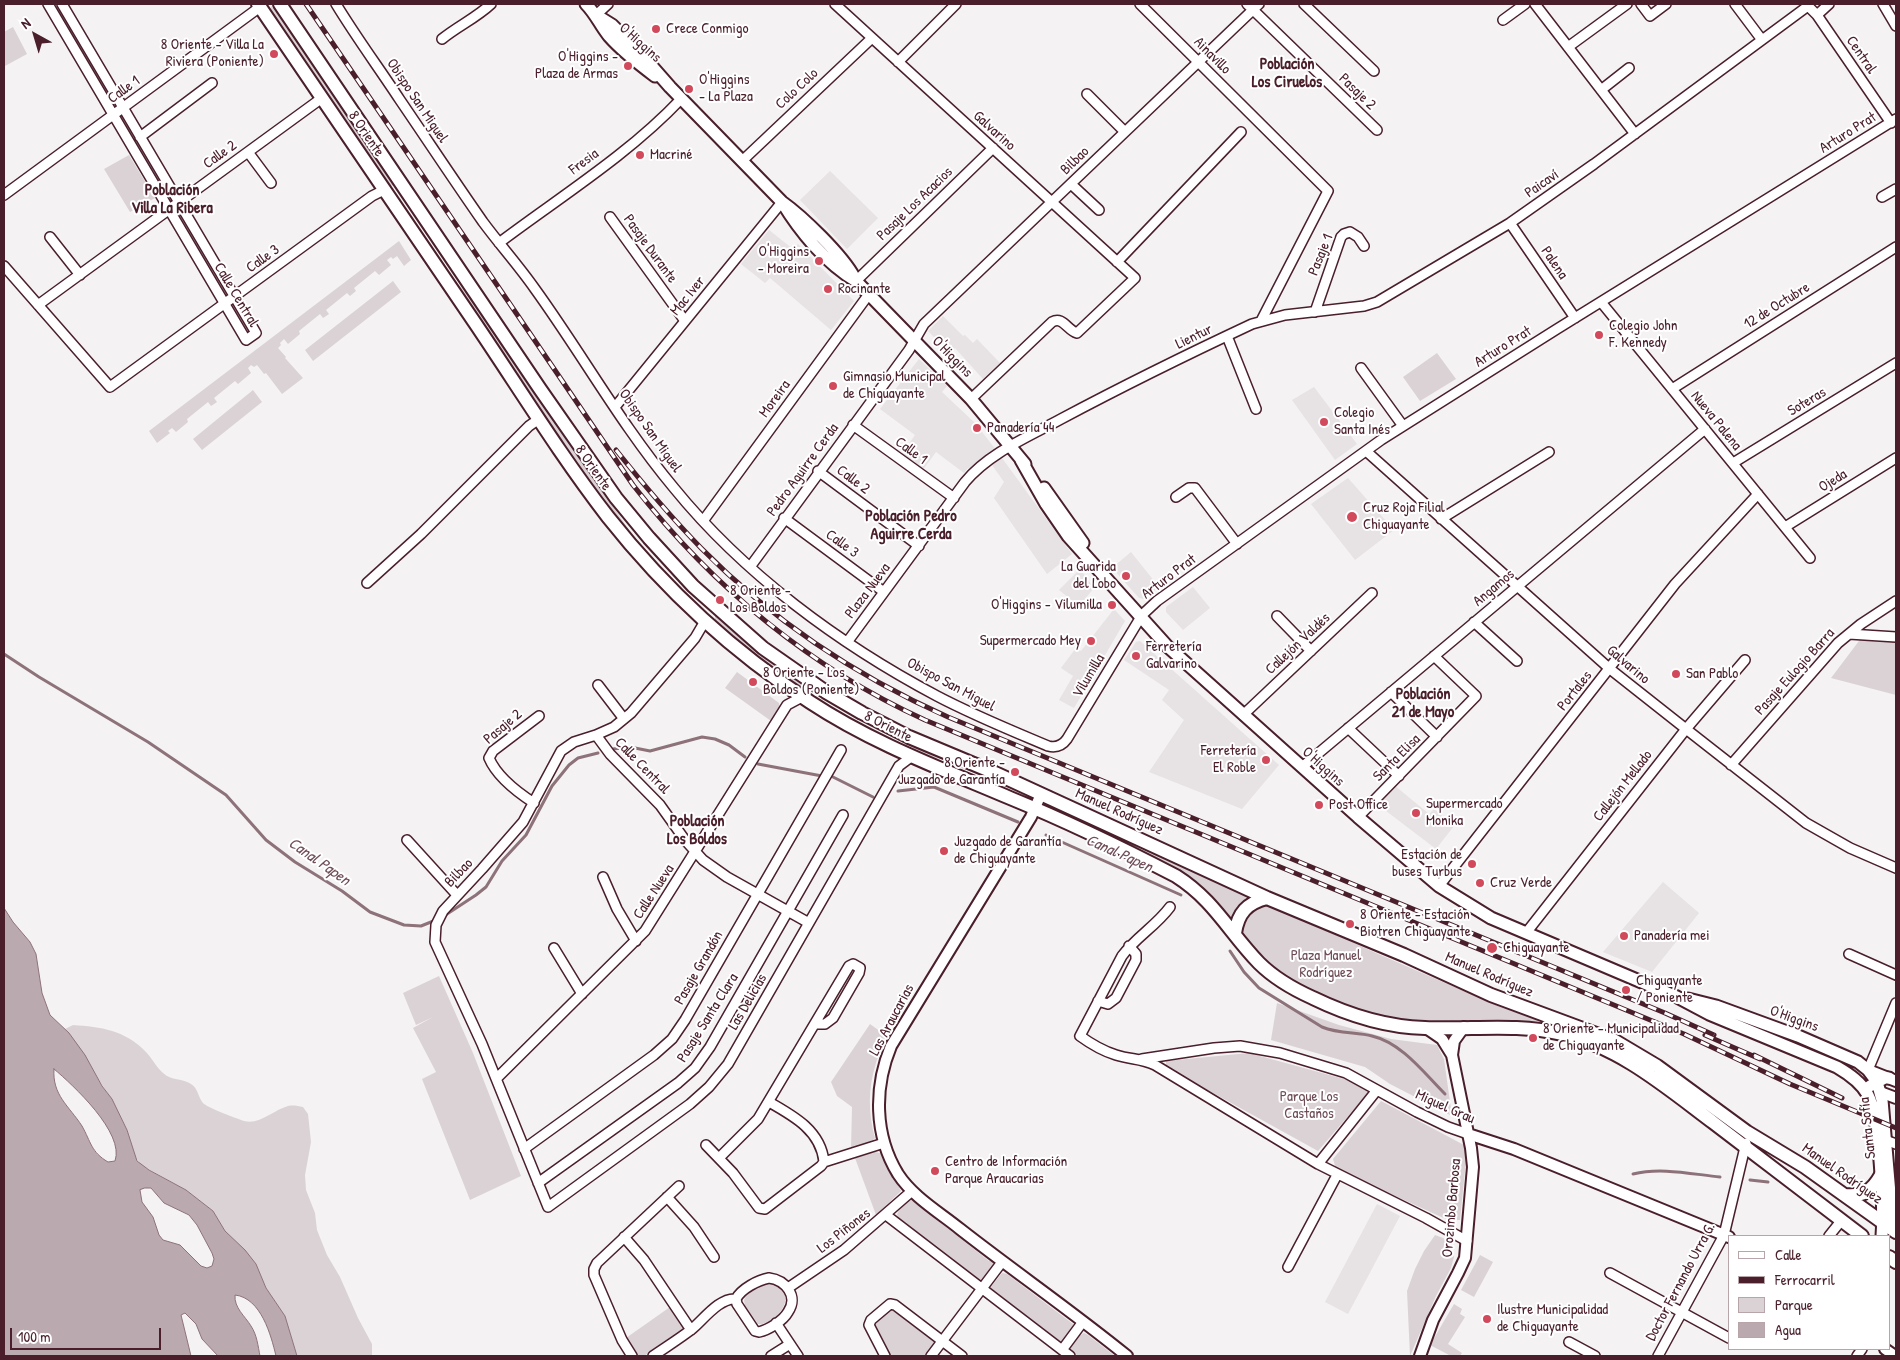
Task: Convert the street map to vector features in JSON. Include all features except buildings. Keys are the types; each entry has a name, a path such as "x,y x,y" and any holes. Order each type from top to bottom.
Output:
{"main road":[{"name":"8 Oriente","path":"280,4 616,498 661,552 705,598 763,648 826,692 901,733 1041,794"},
{"name":"O'Higgins","path":"586,4 620,47 670,88 782,202 798,215 844,261 856,281 971,399 1010,446 1051,512 1078,548 1093,562 1140,618 1167,646 1358,817 1439,886 1480,912 1677,997 1709,1014 1837,1067 1850,1075 1865,1090"},
{"name":"8 Oriente","path":"260,5 594,499 621,533 670,587 704,621 750,660 802,697 862,733 911,757 1035,809"},
{"path":"384,190 396,192 412,199"},
{"path":"704,621 707,610 705,598"},
{"path":"802,697 809,692 826,692"},
{"name":"Manuel Rodríguez","path":"1041,794 1267,898 1509,1003 1615,1041 1664,1070 1747,1132 1805,1167 1845,1195 1888,1230"},
{"path":"1035,809 1181,879 1209,902 1253,957 1270,974 1308,996 1343,1011 1372,1020 1426,1028 1528,1027 1564,1034 1593,1044 1638,1068 1861,1235"},
{"path":"1235,933 1238,920 1245,908 1257,900 1267,898"},
{"name":"O'Higgins","path":"1677,997 1710,1004 1821,1045 1858,1062 1868,1070"},
{"name":"Santa Sofía","path":"1868,1070 1878,1087 1891,1142 1888,1230"},
{"path":"1865,1090 1878,1087 1893,1079"},
{"name":"Santa Sofía","path":"1865,1090 1874,1111 1888,1230"},
{"path":"1845,1195 1857,1196 1865,1194 1874,1186 1881,1175"}],"street":[{"name":"Calle Central","path":"48,4 246,340 256,334 62,4"},
{"name":"Obispo San Miguel","path":"336,4 477,214 542,298 660,472 703,521 750,567 802,609 848,641 918,685 957,706 1048,746 1059,746"},
{"path":"442,40 456,27 479,14 491,4"},
{"path":"596,15 608,4"},
{"name":"Galvarino","path":"835,4 1135,278 1077,333 1073,332 1061,320 1058,319 1052,322 971,399"},
{"path":"898,62 956,4"},
{"name":"Ainavillo","path":"1140,4 1328,191 1261,321"},
{"path":"1304,4 1374,71"},
{"path":"1503,20 1525,4"},
{"path":"1535,4 1635,134"},
{"path":"1568,47 1627,4"},
{"path":"1641,4 1650,16 1666,4"},
{"path":"1734,4 1762,40"},
{"path":"1817,14 1829,4"},
{"path":"1883,4 1896,26"},
{"name":"Calle 1","path":"4,195 260,5"},
{"name":"Paicaví","path":"1261,321 1364,306 1378,302 1510,223 1635,134 1807,5"},
{"name":"Central","path":"1807,5 1817,14 1894,121"},
{"name":"Bilbao","path":"913,340 924,324 1198,62 1253,6"},
{"name":"Pasaje 2","path":"1253,6 1377,130"},
{"name":"Colo Colo","path":"742,161 872,38"},
{"path":"82,62 93,56"},
{"path":"1601,90 1629,68"},
{"path":"140,137 212,83"},
{"path":"1087,94 1125,132"},
{"name":"Calle 2","path":"38,306 322,98"},
{"name":"Fresia","path":"499,243 635,141 667,114 681,99"},
{"name":"Arturo Prat","path":"1140,618 1157,601 1403,426 1574,318 1894,121"},
{"path":"1116,262 1241,132"},
{"name":"Pasaje Los Acacios","path":"856,281 993,148"},
{"path":"248,152 271,183"},
{"path":"1071,184 1099,210"},
{"path":"1882,197 1896,189"},
{"name":"Calle 3","path":"38,306 110,387 372,196 384,190"},
{"name":"Mac Iver","path":"615,407 782,202"},
{"name":"Pasaje Durante","path":"610,217 685,321"},
{"name":"Palena","path":"1510,223 1574,318"},
{"name":"Pasaje 1","path":"1315,312 1341,237 1350,232 1358,237 1364,246"},
{"path":"50,237 80,275"},
{"name":"12 de Octubre","path":"1672,389 1896,247"},
{"path":"4,266 38,306"},
{"name":"Moreira","path":"703,521 869,294"},
{"name":"Nueva Palena","path":"1601,302 1810,558"},
{"name":"Lientur","path":"1010,446 1088,405 1261,321"},
{"path":"1227,336 1256,409"},
{"name":"Pedro Aguirre Cerda","path":"750,567 818,471 909,350 913,340"},
{"name":"Soteras","path":"1733,463 1896,364"},
{"path":"1361,368 1403,426"},
{"path":"367,583 421,534 529,426 539,419"},
{"name":"Calle 1","path":"852,425 954,498"},
{"name":"Angamos","path":"1302,767 1705,429"},
{"name":"Plaza Nueva","path":"848,641 976,471 1010,446"},
{"name":"Galvarino","path":"1366,451 1610,669 1731,765 1817,830 1850,848 1896,868"},
{"path":"1441,519 1549,452"},
{"name":"Ojeda","path":"1785,527 1896,458"},
{"name":"Calle 2","path":"818,471 919,546"},
{"path":"1176,498 1189,488 1195,488 1237,544"},
{"name":"Portales","path":"1439,886 1675,584 1758,494"},
{"name":"Calle 3","path":"784,518 884,592"},
{"name":"Callejón Valdés","path":"1243,715 1372,593"},
{"path":"1849,634 1896,601"},
{"path":"1277,616 1311,651"},
{"name":"Vilumilla","path":"1059,746 1068,739 1140,618"},
{"name":"Bilbao","path":"548,1207 497,1078 435,942 436,925 448,905 482,870 518,828 534,803 561,752 574,742 614,727 624,719 681,655 699,632 704,621"},
{"path":"1474,622 1517,661"},
{"name":"Pasaje Eulogio Barra","path":"1731,765 1825,657 1849,634 1896,637"},
{"name":"Santa Elisa","path":"1358,817 1476,696 1434,656"},
{"name":"Callejón Mellado","path":"1526,932 1686,729 1745,660"},
{"path":"598,685 624,719"},
{"path":"1391,692 1437,737"},
{"name":"Calle Nueva","path":"497,1078 650,925 787,705 802,697"},
{"name":"Pasaje 2","path":"534,803 516,791 501,776 490,761 489,755 539,716"},
{"path":"1348,728 1399,776"},
{"name":"Calle Central","path":"596,735 610,754 660,805 695,853 718,871 809,923"},
{"name":"Pasaje Grandón","path":"524,1149 666,1046 685,1020 841,750"},
{"name":"Las Delicias","path":"548,1207 690,1104 709,1087 728,1064 899,766 911,757"},
{"name":"Las Araucarias","path":"1041,794 1035,809 891,1046 882,1073 879,1111 884,1143 895,1168 912,1191 1002,1262 1127,1356"},
{"name":"Pasaje Santa Clara","path":"538,1183 678,1083 695,1068 710,1047 843,816"},
{"path":"407,840 457,895"},
{"path":"604,877 618,909 636,941"},
{"path":"1170,906 1162,917 1130,946 1080,1036 1108,1052 1142,1059 1337,1175 1426,1218 1467,1241"},
{"path":"1098,1001 1108,1004 1116,998 1136,960 1136,954 1130,946"},
{"path":"554,948 582,994"},
{"path":"1849,954 1896,975"},
{"path":"719,1158 758,1119 849,966 858,965 860,968 859,973 833,1018 825,1024 816,1024"},
{"path":"1868,1070 1896,1003"},
{"path":"1452,1055 1454,1041 1464,1027"},
{"name":"Orozimbo Barbosa","path":"1420,1356 1433,1320 1462,1265 1467,1241 1473,1167 1452,1055 1442,1039 1426,1028"},
{"name":"Miguel Grau","path":"1142,1059 1214,1048 1250,1047 1280,1053 1338,1070 1448,1127 1514,1149 1726,1236"},
{"name":"O'Higgins","path":"1868,1070 1893,1079"},
{"path":"1878,1087 1896,1098"},
{"path":"1318,1164 1377,1090"},
{"path":"769,1102 796,1117 809,1129 819,1144 824,1162"},
{"name":"Doctor Fernando Urra G.","path":"1658,1356 1726,1236 1747,1132"},
{"path":"706,1145 738,1179 757,1206 762,1209 768,1208 824,1162 884,1143"},
{"path":"1288,1268 1337,1175"},
{"path":"632,1356 622,1340 594,1272 597,1263 679,1186"},
{"name":"Los Piñones","path":"788,1288 838,1254 912,1191"},
{"path":"668,1197 694,1227 714,1257"},
{"path":"886,1215 1070,1356"},
{"path":"1830,1235 1841,1221"},
{"path":"624,1237 644,1260 690,1330"},
{"path":"931,1356 1002,1262"},
{"path":"1610,1273 1728,1337"},
{"path":"766,1279 780,1281 788,1288 792,1298 790,1310 785,1316 761,1332 757,1332 736,1299 739,1294 766,1279"},
{"path":"652,1356 690,1330 721,1304 731,1298 736,1299"},
{"path":"885,1356 869,1325 871,1320 890,1304 895,1305 962,1356"},
{"path":"776,1323 798,1356"},
{"path":"1062,1350 1082,1323"},
{"path":"1569,1342 1595,1356"},
{"path":"771,1356 790,1344"}],"shaded area":[{"path":"830,171 878,218 847,249 800,200"},
{"path":"769,230 793,249 798,244 854,301 831,330 770,278 765,283 741,264"},
{"path":"943,316 973,343 977,339 1000,363 983,379 955,348 949,353 928,331"},
{"path":"919,359 947,386 942,392 975,423 996,450 971,470 968,468 964,473 936,452 922,471 901,455 915,435 880,409"},
{"name":"Colegio Santa Inés","path":"1314,387 1357,444 1335,460 1292,400"},
{"path":"1002,458 1072,554 1047,574 994,498 1004,482 992,465"},
{"name":"Cruz Roja Filial Chiguayante","path":"1348,478 1394,530 1355,560 1311,504"},
{"path":"1131,552 1159,587 1145,599 1139,598 1112,568"},
{"path":"1080,569 1094,588 1079,606 1059,590"},
{"path":"1193,587 1210,608 1183,630 1166,612 1166,607"},
{"path":"1114,609 1125,621 1074,708 1059,700 1073,676 1061,668 1076,648 1081,651"},
{"path":"1140,641 1279,765 1242,809 1149,772 1184,720 1162,700 1169,690 1124,660 1136,642"},
{"path":"1394,785 1429,814 1434,809 1454,826 1436,849 1377,804"},
{"path":"1663,882 1699,913 1652,972 1603,952"},
{"path":"1377,1204 1400,1216 1348,1314 1325,1302"}],"green space":[{"path":"273,4 395,184 394,186 387,185 269,11"},
{"path":"13,27 27,54 5,66 4,32"},
{"path":"129,155 155,198 130,212 104,169"},
{"path":"399,198 454,279 483,314 633,536 702,610 676,586 619,523 581,471 397,200"},
{"path":"399,241 411,260 404,266 397,256 393,259 391,257 387,260 391,265 379,275 375,271 354,288 356,291 350,296 347,293 326,310 329,314 323,318 320,314 299,331 300,334 288,344 284,339 280,343 281,345 278,348 303,378 282,394 266,373 264,374 257,365 254,367 251,365 248,368 251,373 238,384 235,381 214,398 217,402 211,406 208,402 187,419 188,422 176,432 172,428 168,431 170,433 157,443 149,431"},
{"path":"393,281 401,292 313,361 305,350"},
{"path":"1437,353 1456,379 1420,401 1403,377"},
{"path":"253,390 262,402 202,450 193,439"},
{"path":"715,615 751,645 806,684 806,686 798,689 771,670 715,623"},
{"path":"1865,633 1896,635 1896,695 1831,678"},
{"path":"737,672 779,703 780,708 771,721 725,688"},
{"path":"813,698 866,727 913,749 915,746 946,763 1021,795 1021,797 864,729"},
{"name":"Plaza Manuel Rodríguez","path":"1060,813 1114,837 1152,850 1376,953 1503,1008 1596,1039 1564,1029 1518,1021 1483,1022 1395,1019 1356,1009 1313,992 1275,971 1243,937 1218,903 1198,885"},
{"path":"439,976 473,1053 521,1176 470,1200 422,1079 436,1072 413,1028 433,1017 416,1025 403,993"},
{"path":"1277,1003 1339,1025 1391,1039 1437,1045 1444,1059 1452,1116 1390,1084 1365,1067 1271,1040"},
{"path":"870,1024 885,1037 873,1072 870,1091 870,1110 875,1138 851,1149 852,1107 837,1096 831,1082"},
{"path":"73,1025 112,1031 130,1039 146,1052 166,1076 188,1082 193,1086 203,1103 241,1120 247,1122 259,1120 288,1106 303,1107 308,1114 311,1142 305,1175 306,1190 315,1213 317,1230 327,1255 340,1277 372,1344 372,1356 297,1356 285,1316 266,1288 256,1264 225,1231 213,1211 186,1190 141,1165 134,1155 127,1130 112,1100 65,1029"},
{"name":"Parque Los Castaños","path":"1249,1053 1355,1082 1370,1091 1318,1151 1166,1067 1166,1061"},
{"name":"Parque Los Castaños","path":"1381,1101 1464,1145 1467,1151 1460,1220 1448,1220 1336,1169 1333,1159"},
{"path":"1754,1144 1868,1230 1867,1234 1752,1145"},
{"path":"875,1152 880,1153 901,1191 876,1215 855,1158"},
{"path":"911,1200 917,1200 923,1204 921,1207 989,1261 991,1259 994,1265 981,1283 899,1219 897,1215 899,1210"},
{"path":"1435,1235 1451,1243 1454,1257 1451,1268 1436,1296 1410,1356 1407,1291 1424,1251"},
{"path":"1480,1255 1493,1262 1474,1297 1461,1290"},
{"path":"1002,1273 1007,1274 1073,1324 1072,1330 1063,1342 1059,1342 990,1291 990,1288"},
{"path":"769,1283 779,1286 784,1292 786,1299 784,1306 773,1319 766,1323 758,1324 745,1306 744,1300 755,1288"},
{"path":"1454,1304 1462,1309 1460,1314 1465,1317 1448,1344 1462,1353 1460,1356 1451,1356 1430,1345"},
{"path":"670,1307 684,1328 682,1331 644,1356 637,1356 626,1338"},
{"path":"890,1309 895,1310 935,1342 925,1356 890,1356 874,1327 875,1322"},
{"path":"1084,1333 1115,1356 1078,1356 1070,1347 1077,1337"}],"water":[{"path":"4,908 30,942 36,954 42,993 50,1015 69,1033 112,1099 127,1130 137,1161 149,1170 186,1190 213,1211 225,1231 245,1250 256,1264 266,1288 285,1316 297,1356 276,1356 268,1328 258,1310 252,1303 235,1295 238,1308 255,1333 260,1356 218,1356 202,1339 196,1324 185,1313 181,1315 191,1356 4,1356","holes":["54,1069 73,1086 105,1124 116,1150 115,1161 108,1162 92,1146 82,1126 62,1100 56,1086","151,1188 164,1203 189,1215 197,1225 212,1253 214,1259 212,1266 207,1268 201,1266 180,1245 163,1240 159,1235 153,1217 142,1202 140,1190"]}],"waterway":[{"name":"Canal Papen","path":"4,654 148,742 226,795 266,840 295,862 342,891 370,912 404,925 421,926 436,920"},
{"name":"Canal Papen","path":"613,749 630,747 650,751 702,737 715,739 729,745 745,757"},
{"name":"Canal Papen","path":"444,916 486,887 502,861 526,835 552,786 569,765 578,758 598,753"},
{"name":"Canal Papen","path":"758,764 822,776"},
{"name":"Canal Papen","path":"831,776 873,797"},
{"name":"Canal Papen","path":"898,791 934,787 1018,822"},
{"name":"Canal Papen","path":"1046,835 1181,895"},
{"name":"Canal Papen","path":"1230,951 1244,972 1259,988 1322,1027 1335,1031 1372,1036 1393,1045 1412,1060 1445,1094"},
{"name":"Canal Papen","path":"1633,1174 1665,1171 1720,1177"},
{"name":"Canal Papen","path":"1750,1180 1768,1182"}],"railway":[{"path":"306,4 633,485 663,522 729,589 802,649 882,699 925,720 1684,1034 1790,1084 1896,1128"},
{"path":"616,450 701,548 757,599 817,644 848,664 914,701 948,717 1665,1013 1714,1035"},
{"path":"1705,1035 1760,1059"},
{"path":"1754,1055 1842,1098"}],"place":[{"name":"Crece Conmigo","path":"656,29"},
{"name":"8 Oriente - Villa La Riviera (Poniente)","path":"274,54"},
{"name":"O'Higgins - Plaza de Armas","path":"628,66"},
{"name":"O'Higgins - La Plaza","path":"689,89"},
{"name":"Macriné","path":"640,155"},
{"name":"O'Higgins - Moreira","path":"819,261"},
{"name":"Rocinante","path":"828,289"},
{"name":"Colegio John F. Kennedy","path":"1599,335"},
{"name":"Gimnasio Municipal de Chiguayante","path":"833,386"},
{"name":"Colegio Santa Inés","path":"1324,422"},
{"name":"Panadería 44","path":"977,428"},
{"name":"Cruz Roja Filial Chiguayante","path":"1352,517"},
{"name":"La Guarida del Lobo","path":"1126,576"},
{"name":"8 Oriente - Los Boldos","path":"720,600"},
{"name":"O'Higgins - Vilumilla","path":"1112,605"},
{"name":"Supermercado Mey","path":"1091,641"},
{"name":"Ferretería Galvarino","path":"1136,656"},
{"name":"San Pablo","path":"1676,674"},
{"name":"8 Oriente - Los Boldos (Poniente)","path":"753,682"},
{"name":"Ferretería El Roble","path":"1266,760"},
{"name":"8 Oriente - Juzgado de Garantía","path":"1015,772"},
{"name":"Post Office","path":"1319,805"},
{"name":"Supermercado Monika","path":"1416,813"},
{"name":"Juzgado de Garantía de Chiguayante","path":"944,851"},
{"name":"Estación de buses Turbus","path":"1472,864"},
{"name":"Cruz Verde","path":"1480,883"},
{"name":"8 Oriente - Estación Biotren Chiguayante","path":"1350,924"},
{"name":"Panadería mei","path":"1624,936"},
{"name":"Chiguayante","path":"1492,948"},
{"name":"Chiguayante / Poniente","path":"1626,990"},
{"name":"8 Oriente - Municipalidad de Chiguayante","path":"1533,1038"},
{"name":"Centro de Información Parque Araucarias","path":"935,1171"},
{"name":"Ilustre Municipalidad de Chiguayante","path":"1487,1319"}],"district":[{"name":"Población Los Ciruelos","path":"1287,74"},
{"name":"Población Villa La Ribera","path":"172,200"},
{"name":"Población Pedro Aguirre Cerda","path":"911,526"},
{"name":"Población 21 de Mayo","path":"1423,704"},
{"name":"Población Los Boldos","path":"697,831"}]}
